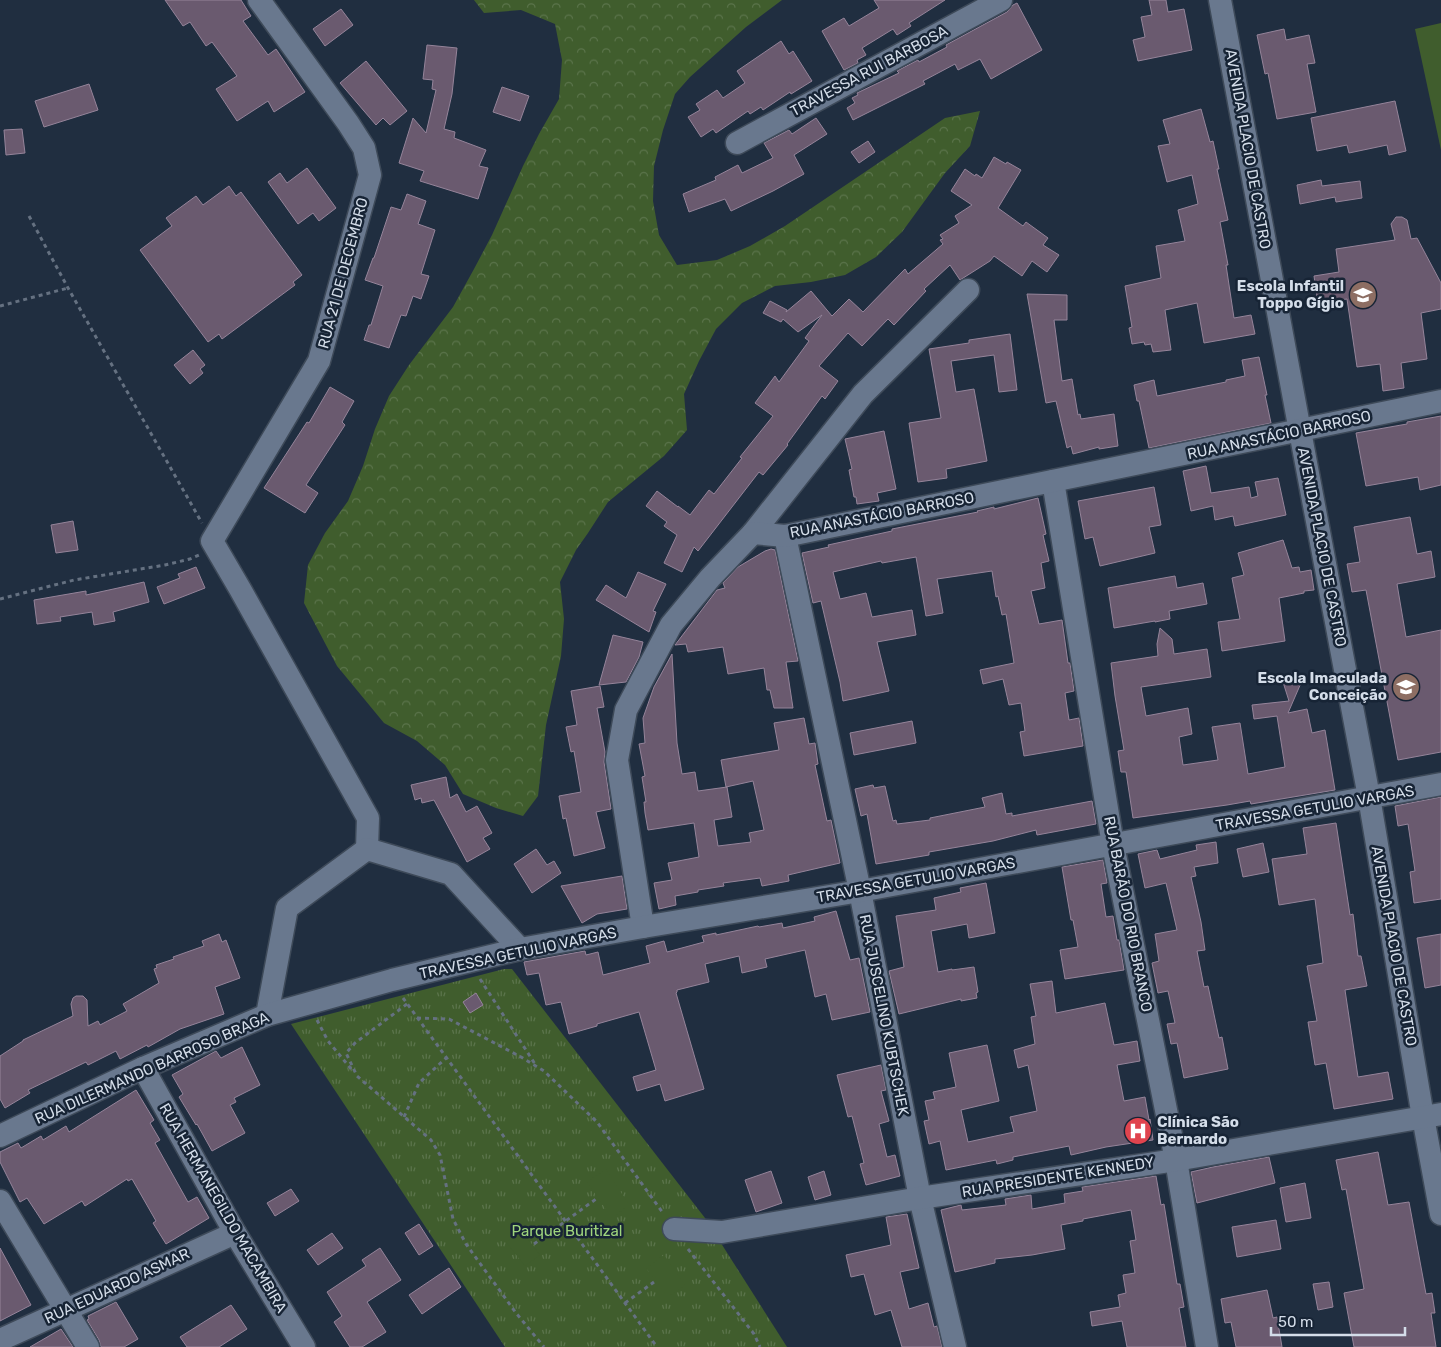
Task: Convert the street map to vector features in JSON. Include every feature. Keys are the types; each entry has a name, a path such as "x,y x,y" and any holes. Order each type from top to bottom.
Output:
{"street":[{"name":"RUA 21 DE DECEMBRO","path":"214,544 320,361 370,175 364,148 259,0"},
{"name":"TRAVESSA RUI BARBOSA","path":"737,143 1001,0"},
{"name":"AVENIDA PLACIO DE CASTRO","path":"1220,0 1369,797 1432,1116 1441,1214"},
{"path":"643,927 617,760 626,710 671,625 710,578 752,533 863,394 968,290"},
{"name":"RUA ANASTÁCIO BARROSO","path":"752,533 786,536 1441,401"},
{"name":"RUA BARÃO DO RIO BRANCO","path":"1053,481 1113,845 1176,1160 1207,1347"},
{"name":"RUA JUSCELINO KUBTSCHEK","path":"786,536 860,891 920,1198 955,1347"},
{"path":"214,544 368,818 367,849"},
{"name":"TRAVESSA GETULIO VARGAS","path":"392,980 520,949 860,891 1441,784"},
{"path":"367,849 451,874 520,949"},
{"path":"267,1015 287,908 367,849"},
{"name":"RUA DILERMANDO BARROSO BRAGA","path":"0,1136 143,1068 267,1015 392,980"},
{"name":"RUA HERMANEGILDO MACAMBIRA","path":"143,1068 235,1232 304,1347"},
{"name":"RUA PRESIDENTE KENNEDY","path":"674,1229 722,1232 920,1198 1176,1160 1432,1116"},
{"path":"0,1201 88,1347"},
{"name":"RUA EDUARDO ASMAR","path":"0,1340 235,1232"}],"path":[{"path":"0,599 74,580 190,559 214,544 29,216"},
{"path":"0,306 68,288"},
{"path":"469,962 537,1066"},
{"path":"392,980 417,1018 657,1347"},
{"path":"309,1004 328,1041 357,1076 431,1140 440,1155 453,1219 466,1244 516,1313 544,1347"},
{"path":"357,1076 346,1053 355,1043 407,1004"},
{"path":"417,1018 449,1019 521,1056 544,1071 597,1122 682,1242 754,1334 760,1347"},
{"path":"404,1117 419,1083 446,1058"},
{"path":"534,1244 596,1199"},
{"path":"625,1303 654,1282"}],"green space":[{"path":"474,0 782,0 746,27 690,77 675,94 654,166 653,201 659,235 677,265 717,260 750,246 785,226 945,118 980,111 970,146 945,173 902,232 876,257 845,275 811,282 775,286 742,303 716,329 684,394 687,430 664,456 608,502 576,550 560,582 564,619 561,656 546,725 538,796 523,816 496,808 463,794 445,765 417,741 384,723 337,666 304,603 308,565 325,533 348,501 389,396 409,365 453,307 492,235 523,166 559,99 562,60 555,24 521,10 484,13"},
{"path":"1441,23 1441,150 1415,29"},
{"name":"Parque Buritizal","path":"504,969 512,969 705,1218 787,1347 505,1347 291,1024"},
{"path":"606,1169 629,1205 612,1218 587,1182"},
{"path":"522,1231 540,1255 525,1266 506,1242"},
{"path":"664,1255 685,1285 668,1297 646,1268"}],"building":[{"path":"165,0 241,0 251,16 243,21 268,55 276,49 305,92 274,112 268,101 237,121 216,89 237,76 212,42 206,46 190,22 183,26"},
{"path":"874,0 945,0 909,23 911,26 897,35 893,29 862,48 866,55 857,60 858,63 844,70 822,31 844,18 849,26 879,8"},
{"path":"1149,0 1166,0 1168,12 1184,9 1192,50 1138,61 1133,40 1145,37 1141,17 1152,15"},
{"path":"1017,3 1042,50 991,79 980,59 958,70 955,64 923,81 925,84 853,120 847,108 855,103 852,98 858,95 857,93 899,73 897,71 918,60 919,62 947,47 946,45 1007,12"},
{"path":"341,9 353,25 325,46 313,29"},
{"path":"1284,29 1286,40 1309,35 1315,63 1307,64 1316,112 1277,119 1268,73 1265,74 1257,35"},
{"path":"781,41 789,54 793,51 812,81 791,94 790,92 763,110 761,107 750,114 748,111 716,133 713,129 701,137 688,117 700,110 696,104 717,90 723,98 745,83 737,71"},
{"path":"427,45 457,48 452,94 444,129 455,132 454,138 486,150 479,166 488,168 478,199 420,181 424,171 399,163 413,118 426,133 436,90 432,89 433,80 423,79"},
{"path":"366,61 407,111 390,125 383,118 376,125 340,83"},
{"path":"89,84 98,110 44,127 35,101"},
{"path":"502,87 529,96 520,121 493,112"},
{"path":"1395,101 1406,151 1389,155 1387,145 1349,153 1347,145 1317,151 1311,118"},
{"path":"1201,109 1210,142 1213,141 1228,220 1220,222 1228,265 1226,265 1234,318 1251,315 1255,334 1204,343 1197,303 1165,310 1171,350 1153,352 1151,344 1145,345 1144,342 1132,344 1129,328 1132,327 1125,286 1161,278 1156,246 1185,241 1178,210 1198,204 1192,175 1167,182 1158,146 1170,144 1163,120"},
{"path":"816,118 827,134 794,155 804,174 731,211 725,199 689,212 683,194 716,180 715,177 738,165 742,173 773,158 764,143 789,130 792,134"},
{"path":"22,129 25,153 6,155 4,130"},
{"path":"868,141 875,152 859,163 851,152"},
{"path":"994,157 1021,170 998,208 1023,226 1026,222 1048,238 1043,245 1059,255 1047,272 1032,261 1022,276 994,256 990,261 960,280 950,265 924,289 926,291 894,325 888,319 862,346 848,333 819,366 838,381 825,399 822,396 788,445 763,475 759,472 698,551 694,547 682,572 664,563 677,535 664,526 667,522 646,506 657,491 690,515 709,490 714,494 742,458 740,457 773,416 755,403 775,376 779,382 809,341 805,338 822,315 798,332 783,319 781,322 763,313 770,301 787,310 786,312 811,291 832,316 849,299 863,312 905,269 908,274 943,244 940,240 943,239 940,235 959,223 955,216 972,205 951,191 965,169 975,176 976,174 982,178"},
{"path":"307,168 336,208 319,221 313,213 298,224 268,182 280,173 287,183"},
{"path":"1321,180 1322,186 1360,181 1362,198 1336,202 1335,197 1300,204 1297,185"},
{"path":"229,186 236,196 241,192 302,275 293,282 295,285 222,339 219,334 208,342 140,250 172,226 166,218 196,196 203,205"},
{"path":"407,194 426,201 418,224 435,230 421,274 429,276 421,299 413,296 406,316 401,315 389,348 364,340 369,325 371,325 383,286 365,280 391,207 401,210"},
{"path":"1396,217 1402,217 1407,220 1411,239 1417,238 1441,283 1441,309 1421,313 1427,359 1401,363 1404,388 1383,391 1380,364 1357,367 1347,299 1318,303 1314,276 1339,272 1336,249 1395,240 1391,224"},
{"path":"1027,294 1067,295 1067,320 1054,320 1062,381 1072,379 1078,415 1080,414 1081,419 1114,414 1118,446 1099,449 1099,447 1073,454 1071,446 1067,448 1056,401 1046,403"},
{"path":"1010,334 1017,390 999,392 994,355 951,361 956,392 974,389 987,461 946,469 947,478 918,482 909,423 941,418 929,349 969,343 969,340"},
{"path":"193,350 205,365 200,369 203,373 190,384 174,365"},
{"path":"1259,357 1271,423 1149,448 1134,385 1154,380 1157,396 1226,382 1226,380 1245,376 1242,360"},
{"path":"330,387 354,401 342,422 345,425 306,485 318,493 305,513 264,488 307,422 309,423"},
{"path":"1441,416 1441,485 1420,490 1418,477 1366,486 1356,433"},
{"path":"884,431 896,489 877,493 879,501 857,504 849,470 852,469 845,439"},
{"path":"1206,466 1211,493 1249,487 1251,498 1258,496 1255,482 1278,478 1286,515 1235,526 1233,516 1215,520 1213,506 1191,511 1183,471"},
{"path":"1154,487 1161,525 1149,527 1155,553 1100,566 1093,537 1085,539 1078,501"},
{"path":"1038,498 1046,534 1043,535 1049,561 1041,563 1045,588 1031,591 1039,624 1062,620 1074,691 1065,693 1069,720 1079,718 1083,746 1024,756 1020,732 1025,731 1021,703 1009,705 1003,679 983,684 980,670 1014,663 1006,614 1002,615 998,596 996,597 992,571 937,579 943,613 926,616 916,557 882,563 881,561 833,572 840,599 866,593 872,617 912,610 916,635 877,642 889,691 843,701 821,601 813,603 802,553 829,547 828,545 892,531 892,529 978,512 994,507 994,509"},
{"name":"Escola Imaculada Conceição","path":"1410,517 1417,554 1431,551 1435,577 1397,584 1406,637 1441,630 1441,752 1398,760 1366,590 1352,592 1347,564 1360,562 1354,527"},
{"path":"73,521 78,550 56,553 51,525"},
{"path":"1283,540 1292,568 1299,567 1300,572 1311,570 1314,590 1279,598 1285,641 1222,651 1218,622 1240,619 1232,578 1244,575 1238,553"},
{"path":"771,549 775,550 798,661 786,662 793,708 774,708 770,690 767,690 764,668 728,674 723,647 688,652 686,644 675,645 717,590 725,588 723,583 738,567"},
{"path":"196,567 205,588 164,604 157,587 180,578 178,574"},
{"path":"638,572 666,584 653,611 656,612 649,632 596,600 606,585 626,598"},
{"path":"1175,576 1177,588 1203,583 1207,604 1169,611 1170,619 1114,628 1108,588"},
{"path":"144,582 149,602 113,612 115,621 94,625 92,612 60,617 61,621 37,624 34,600 86,591 86,595"},
{"path":"1160,628 1172,639 1174,654 1207,649 1211,677 1141,687 1146,716 1188,708 1192,734 1179,737 1183,765 1218,760 1212,727 1240,723 1248,774 1285,767 1277,716 1254,719 1252,705 1289,701 1283,682 1286,675 1293,673 1299,677 1301,683 1288,713 1307,709 1312,733 1325,730 1335,790 1251,804 1250,801 1133,818 1126,772 1121,772 1118,751 1124,750 1111,663 1158,656 1157,644"},
{"path":"613,635 643,642 639,657 626,682 599,685"},
{"path":"672,654 677,743 682,774 695,772 698,791 727,787 732,817 714,820 718,846 751,842 749,833 764,830 753,781 726,787 721,760 779,750 774,723 804,718 809,744 815,743 818,764 815,765 827,821 831,820 840,863 788,875 789,881 762,886 760,878 723,883 724,886 675,896 676,905 659,909 654,883 672,880 668,863 699,857 694,823 648,830 645,813 644,802 646,802 642,777 645,776 639,744 645,743 643,718 654,687"},
{"path":"600,686 604,707 597,708 605,752 604,762 611,809 596,812 605,848 574,856 566,818 563,819 559,796 581,792 574,751 571,752 566,727 577,725 571,691"},
{"path":"912,721 916,743 854,755 850,733"},
{"path":"446,777 450,798 457,794 466,812 477,806 492,833 483,838 490,849 467,862 434,800 422,803 421,798 415,800 411,785"},
{"path":"873,785 874,788 885,786 893,821 896,820 897,824 930,820 930,818 985,807 982,798 1002,793 1006,814 1012,813 1012,816 1092,801 1096,824 1037,835 1036,830 993,841 929,852 929,855 876,864 867,814 861,816 855,789"},
{"path":"1441,797 1441,899 1414,903 1410,872 1415,871 1408,824 1398,826 1395,806"},
{"path":"1336,823 1350,915 1353,914 1358,956 1361,956 1367,986 1345,990 1358,1077 1388,1072 1393,1099 1334,1109 1326,1063 1315,1065 1308,1022 1317,1021 1307,966 1323,963 1315,899 1279,905 1272,859 1307,854 1303,828"},
{"path":"1216,842 1218,863 1194,867 1196,876 1191,877 1205,950 1197,951 1204,987 1208,986 1219,1038 1222,1037 1228,1069 1184,1078 1177,1043 1171,1044 1167,1024 1175,1023 1168,991 1158,993 1152,963 1159,961 1155,934 1177,930 1166,883 1145,888 1138,854 1157,850 1160,859 1197,850 1196,845"},
{"path":"1263,843 1269,872 1243,877 1237,849"},
{"path":"536,849 547,865 554,861 561,873 532,893 514,864"},
{"path":"1103,860 1107,883 1101,884 1106,917 1113,916 1124,970 1065,979 1060,950 1078,947 1073,920 1071,920 1062,867"},
{"path":"622,876 627,909 597,914 582,923 561,886"},
{"path":"986,883 995,933 969,938 967,924 931,931 938,972 974,967 978,992 976,993 977,998 961,1001 961,999 899,1014 889,971 904,967 896,916 936,910 934,898 961,892 960,888"},
{"path":"836,911 850,960 859,958 870,1012 832,1020 826,994 815,997 805,950 765,959 767,967 742,973 739,956 705,964 709,982 677,990 676,993 704,1089 665,1101 660,1084 637,1091 633,1077 656,1070 639,1012 569,1034 561,1002 546,1005 539,973 527,975 524,962 585,951 586,955 598,952 603,975 650,963 646,946 664,941 667,952 704,942 702,936 782,923 783,928 815,921 814,917"},
{"path":"219,934 222,942 226,940 240,978 215,987 224,1014 180,1029 148,1047 147,1045 120,1059 116,1051 88,1065 86,1062 28,1090 30,1093 5,1108 0,1099 0,1056 23,1040 73,1016 71,1004 76,996 83,996 87,1000 88,1026 98,1021 100,1025 127,1011 123,1004 159,983 154,969 157,968 156,965 204,946 202,941"},
{"path":"1441,934 1441,985 1425,988 1417,938"},
{"path":"1052,981 1056,1013 1105,1003 1114,1045 1137,1041 1140,1061 1117,1065 1124,1101 1145,1097 1153,1140 1106,1147 1071,1155 1069,1146 1013,1157 1013,1160 997,1164 996,1160 946,1170 940,1141 929,1144 924,1121 929,1120 925,1101 935,1099 933,1092 956,1087 949,1053 987,1045 999,1101 961,1110 968,1142 1014,1132 1010,1117 1037,1111 1028,1065 1018,1068 1014,1050 1035,1044 1031,1017 1036,1016 1030,984"},
{"path":"476,993 483,1005 470,1013 463,1002"},
{"path":"242,1047 260,1085 234,1098 236,1102 230,1105 245,1133 212,1151 179,1097 183,1094 172,1075 216,1051 221,1058"},
{"path":"881,1065 886,1090 881,1091 889,1121 879,1124 887,1157 895,1155 900,1176 866,1185 860,1164 864,1163 852,1116 848,1117 837,1075"},
{"path":"136,1090 154,1120 150,1123 160,1140 155,1143 188,1202 197,1197 209,1218 166,1244 153,1223 156,1221 132,1179 128,1181 127,1179 85,1206 82,1201 44,1224 27,1198 20,1202 0,1162 0,1152 18,1143 21,1148 41,1136 43,1140 66,1126 69,1132"},
{"path":"1378,1152 1388,1205 1409,1202 1426,1294 1432,1293 1435,1313 1431,1313 1436,1347 1354,1347 1344,1293 1364,1289 1346,1189 1342,1190 1336,1160"},
{"path":"1269,1157 1275,1183 1197,1203 1191,1172"},
{"path":"771,1171 782,1203 756,1212 745,1180"},
{"path":"824,1171 831,1195 815,1200 808,1177"},
{"path":"1156,1176 1161,1205 1164,1204 1177,1284 1180,1284 1184,1307 1179,1308 1186,1347 1127,1347 1122,1321 1092,1326 1090,1312 1120,1307 1118,1295 1126,1293 1123,1275 1135,1273 1130,1241 1136,1240 1131,1210 1061,1225 1065,1249 995,1259 995,1263 955,1272 941,1210 961,1205 962,1210 1006,1205 1005,1199 1031,1195 1032,1209 1065,1203 1064,1194 1083,1191 1082,1187"},
{"path":"1305,1183 1311,1218 1286,1222 1280,1188"},
{"path":"291,1189 299,1201 275,1216 267,1203"},
{"path":"907,1214 919,1268 900,1272 909,1309 928,1303 934,1327 937,1326 942,1347 902,1347 891,1310 875,1315 864,1274 851,1277 846,1255 891,1245 886,1217"},
{"path":"1276,1220 1281,1249 1237,1257 1232,1227"},
{"path":"419,1224 433,1246 419,1255 405,1233"},
{"path":"332,1233 343,1248 318,1265 307,1250"},
{"path":"0,1248 31,1305 0,1321"},
{"path":"380,1248 401,1280 367,1302 386,1332 362,1347 350,1347 334,1322 342,1316 327,1292 366,1266 362,1260"},
{"path":"449,1268 461,1287 422,1314 409,1295"},
{"path":"1329,1282 1333,1307 1318,1310 1313,1284"},
{"path":"1267,1290 1273,1318 1277,1317 1282,1347 1236,1347 1231,1322 1225,1323 1221,1299"},
{"path":"116,1302 138,1339 124,1347 101,1347 87,1320 89,1319 88,1316"},
{"path":"231,1305 247,1329 219,1347 187,1347 180,1337"},
{"path":"61,1329 73,1347 30,1347"}],"place":[{"name":"Escola Infantil Toppo Gígio","path":"1363,295"},
{"name":"Escola Imaculada Conceição","path":"1406,687"},
{"name":"Clínica São Bernardo","path":"1138,1131"}]}
